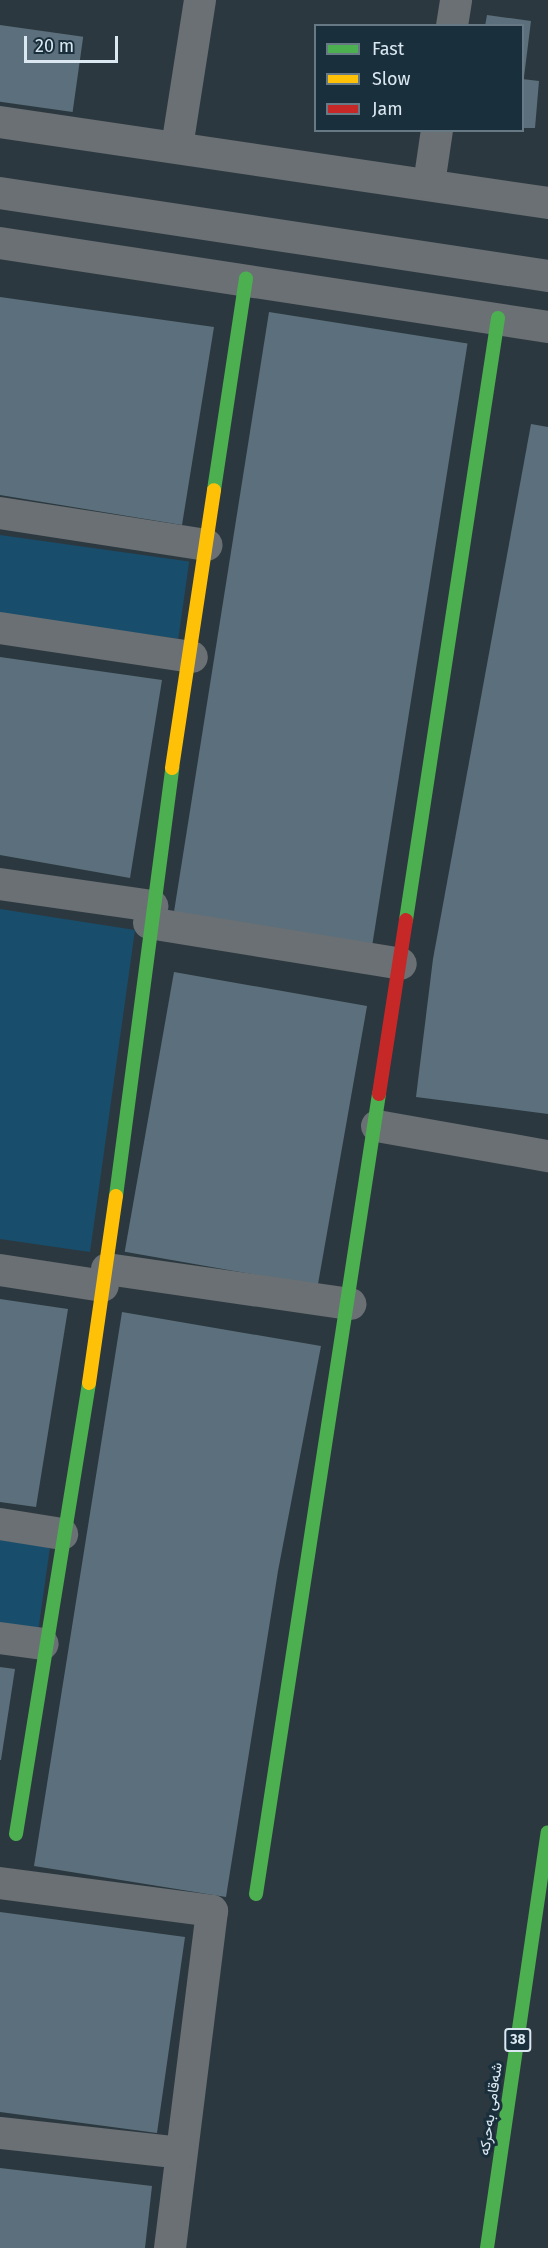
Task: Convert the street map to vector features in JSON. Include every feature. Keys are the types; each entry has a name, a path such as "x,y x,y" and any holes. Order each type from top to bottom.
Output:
{"street":[{"path":"177,147 200,0"},
{"path":"452,24 456,0"},
{"path":"0,122 548,203"},
{"path":"429,184 437,132"},
{"path":"0,193 548,276"},
{"path":"0,243 246,278 548,327"},
{"path":"16,1834 43,1644 105,1277 151,915 192,657 246,278"},
{"path":"256,1894 350,1304 498,318"},
{"path":"0,513 207,545"},
{"path":"0,628 192,657"},
{"path":"0,884 401,964"},
{"path":"377,1126 548,1156"},
{"path":"0,1270 105,1277 350,1304"},
{"path":"0,1524 62,1534"},
{"path":"0,1638 43,1644"},
{"name":"شەقامی بەحرکە","path":"488,2248 548,1832"},
{"path":"0,1883 212,1911 170,2248"},
{"path":"0,2133 181,2153"}],"shaded area":[{"path":"0,535 189,562 178,639 0,614"},
{"path":"0,909 135,930 90,1252 0,1239"},
{"path":"0,1540 50,1547 38,1632 0,1626"}],"building":[{"path":"487,15 531,21 524,77 524,24 485,24"},
{"path":"0,25 83,37 73,112 0,102"},
{"path":"524,79 539,81 535,128 524,128"},
{"path":"0,297 214,327 182,525 0,495"},
{"path":"269,312 468,343 372,946 174,914"},
{"path":"531,424 548,427 548,1114 416,1097 433,959"},
{"path":"0,657 162,680 130,878 0,855"},
{"path":"174,972 367,1006 318,1286 125,1252"},
{"path":"0,1299 68,1309 36,1507 0,1502"},
{"path":"122,1312 321,1346 278,1571 226,1897 34,1866"},
{"path":"0,1667 15,1669 1,1760 0,1760"},
{"path":"0,1912 185,1937 157,2133 0,2112"},
{"path":"0,2168 152,2186 145,2248 0,2248"}],"traffic: fast":[{"path":"214,490 246,278"},
{"path":"406,920 498,318"},
{"path":"116,1196 172,768"},
{"path":"256,1894 379,1094"},
{"path":"16,1834 89,1383"},
{"path":"487,2248 548,1832"}],"traffic: slow":[{"path":"172,768 214,490"},
{"path":"89,1383 116,1196"}],"traffic: jam":[{"path":"379,1094 406,920"}]}
